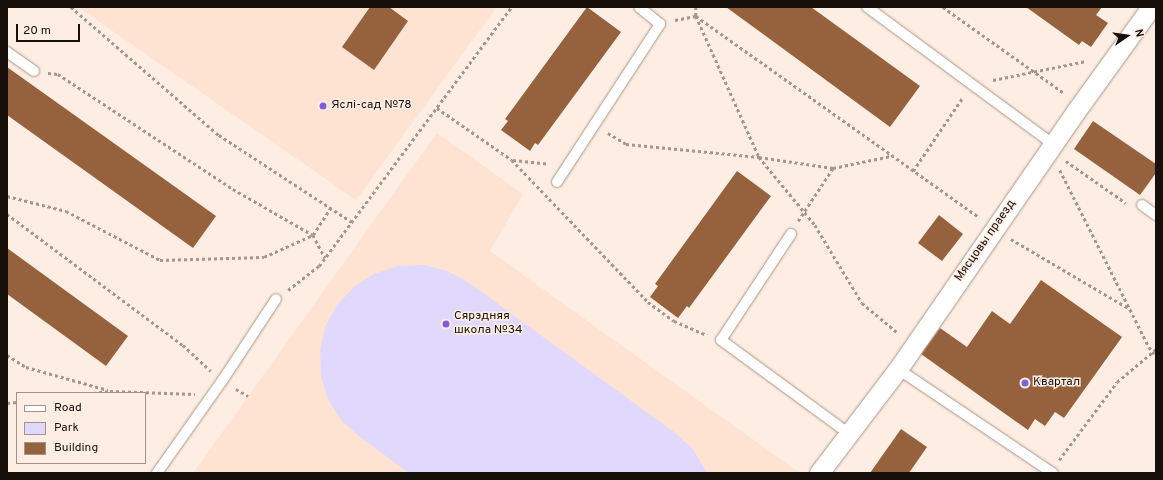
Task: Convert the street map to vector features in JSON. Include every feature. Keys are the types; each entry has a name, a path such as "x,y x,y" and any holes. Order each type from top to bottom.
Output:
{"street":[{"name":"Мясцовы праезд","path":"819,473 914,346 1080,105 1151,7"}],"lane":[{"path":"557,182 660,24 639,7"},
{"path":"867,7 972,84 1051,147"},
{"path":"7,52 34,71"},
{"path":"1142,205 1156,215"},
{"path":"791,234 721,340 848,433"},
{"path":"157,473 222,381 276,299"},
{"path":"898,368 1052,472"}],"path":[{"path":"71,7 219,135 352,222"},
{"path":"276,299 319,266 438,108 511,7"},
{"path":"696,7 696,16 759,157 815,225 862,303 914,346"},
{"path":"943,7 1080,105"},
{"path":"660,24 696,16 995,229 1130,309"},
{"path":"913,171 972,84 1035,73 1117,54"},
{"path":"34,71 58,74 233,189 313,235 325,258"},
{"path":"438,108 512,160 648,302 674,321 721,340"},
{"path":"594,126 626,144 759,157 833,168 892,156"},
{"path":"1051,147 1134,208 1142,205"},
{"path":"1051,147 1130,309 1156,356"},
{"path":"512,160 568,166"},
{"path":"791,234 833,168"},
{"path":"7,196 66,211 160,260 264,257 313,235 330,209"},
{"path":"7,214 183,346 222,381 248,396"},
{"path":"1052,472 1117,382 1156,349"},
{"path":"7,355 26,368 110,391"},
{"path":"102,392 144,392"},
{"path":"146,392 212,394"}],"shaded area":[{"name":"Яслі-сад №78","path":"78,7 495,7 493,12 356,200"},
{"name":"Сярэдняя школа №34","path":"437,133 523,194 490,251 800,473 193,473"}],"green space":[{"path":"423,265 447,271 468,282 674,432 693,449 707,473 409,473 360,437 341,420 328,399 321,376 320,351 325,327 337,305 354,287 374,274 398,266"}],"building":[{"path":"370,7 389,7 408,21 374,70 342,47"},
{"path":"587,7 621,32 538,145 535,143 530,151 501,130 508,121 505,119"},
{"path":"726,7 811,7 920,86 890,127"},
{"path":"1026,7 1102,7 1096,15 1108,23 1091,47 1082,41 1079,45"},
{"path":"7,67 216,216 193,248 7,115"},
{"path":"1093,121 1156,164 1156,173 1140,195 1074,149"},
{"path":"737,171 771,196 689,308 687,306 678,318 650,297 658,286 655,284"},
{"path":"939,215 963,234 942,261 918,243"},
{"path":"7,248 128,336 106,366 7,294"},
{"name":"Квартал","path":"1041,280 1122,337 1064,418 1055,412 1045,426 1035,419 1028,430 921,354 940,328 967,347 992,311 1010,324"},
{"path":"901,429 927,447 909,473 870,473"}],"place":[{"name":"Яслі-сад №78","path":"323,106"},
{"name":"Сярэдняя школа №34","path":"446,324"},
{"name":"Квартал","path":"1025,383"}]}
